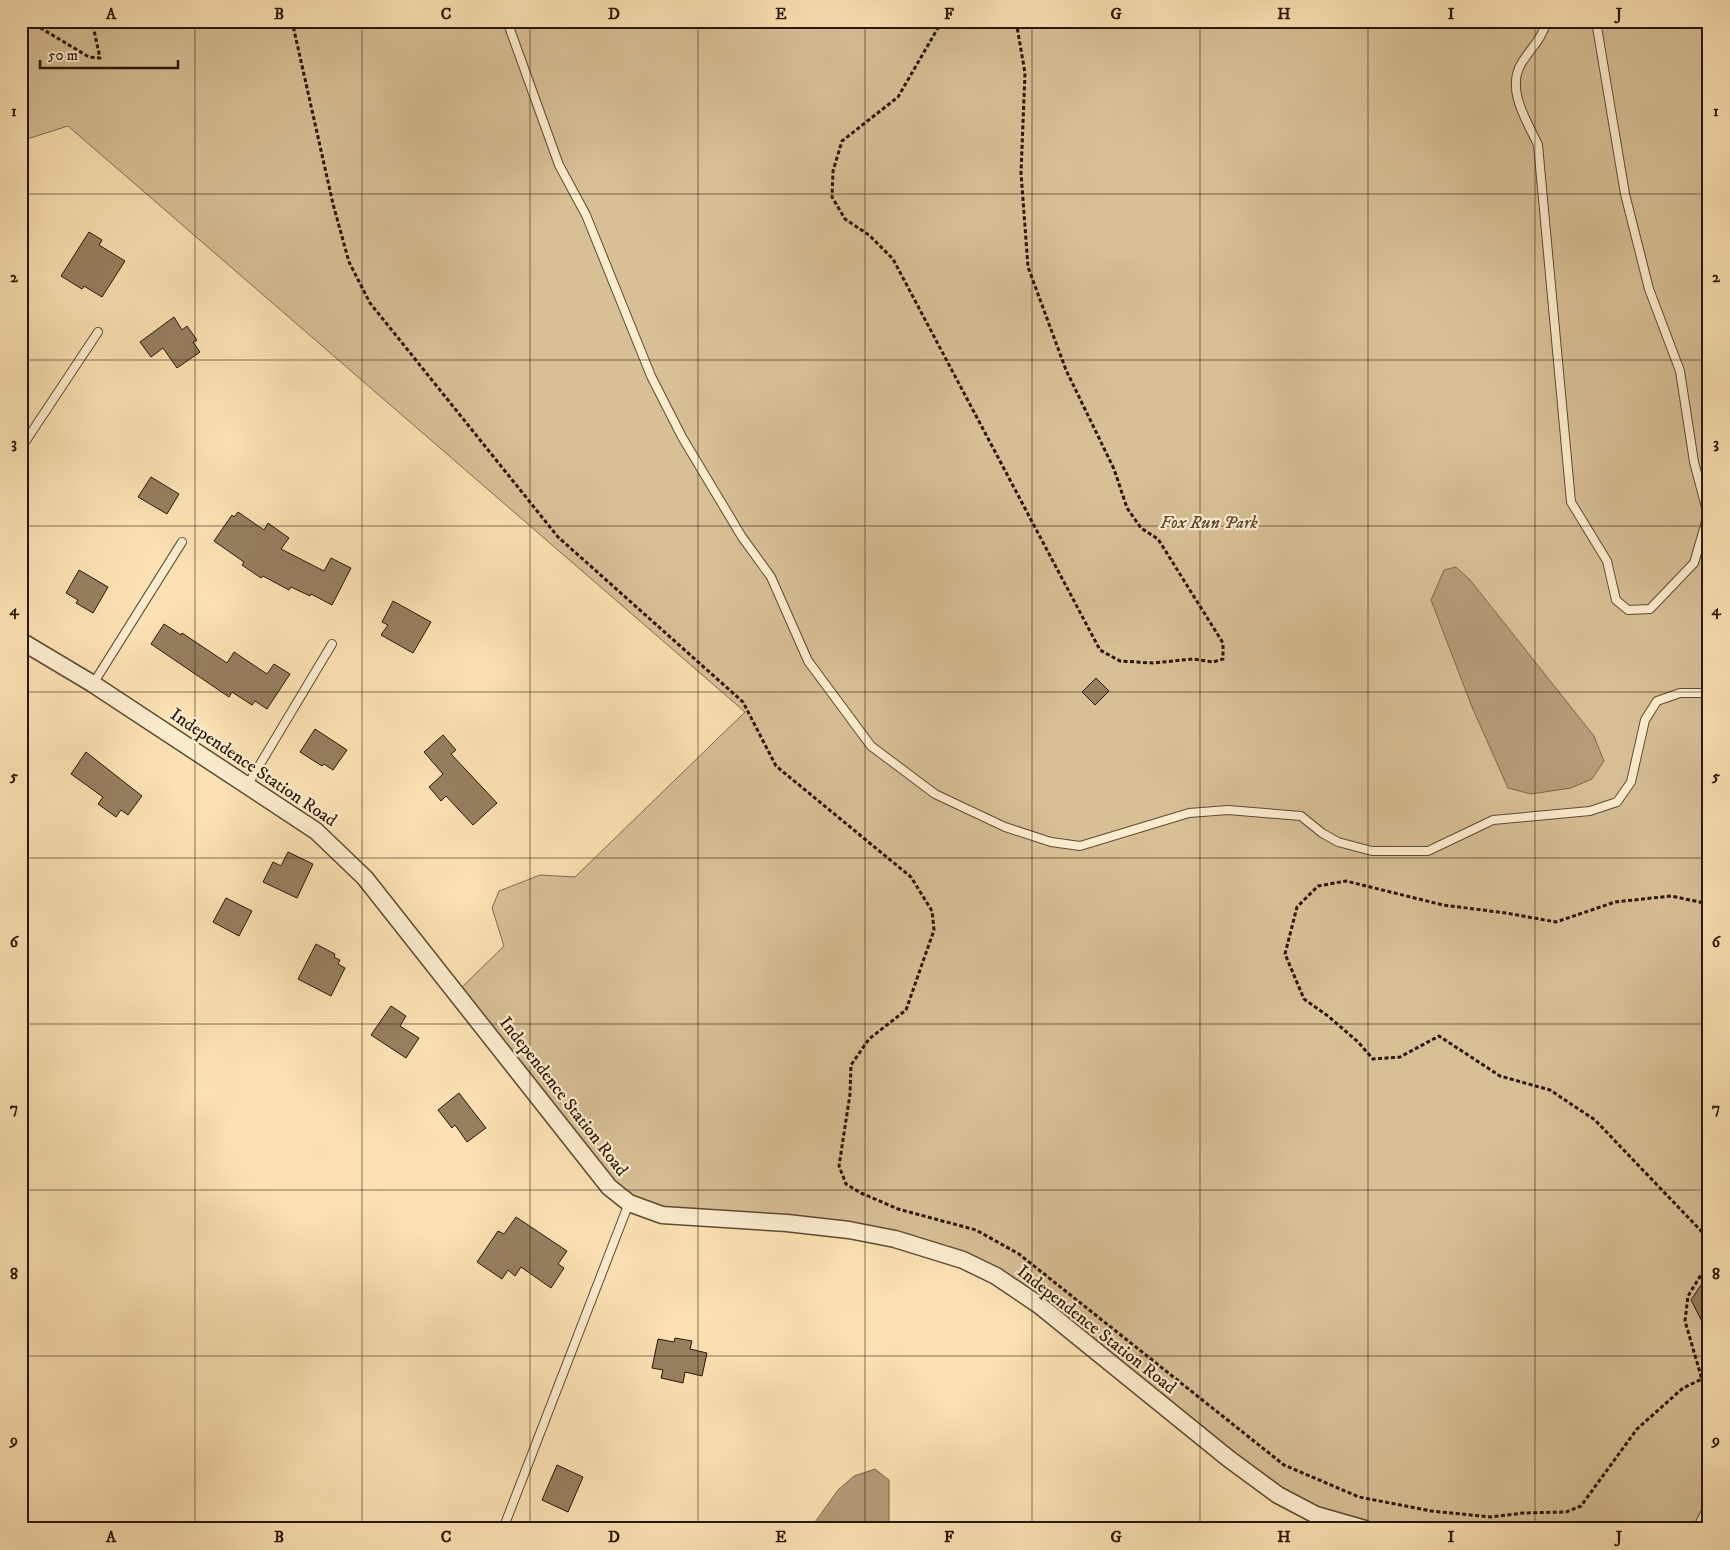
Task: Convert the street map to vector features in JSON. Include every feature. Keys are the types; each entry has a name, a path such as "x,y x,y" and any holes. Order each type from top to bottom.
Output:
{"street":[{"name":"Independence Station Road","path":"21,641 93,684 316,831 365,878 609,1187 629,1203 662,1215 787,1223 849,1230 895,1239 963,1260 996,1276 1039,1305 1229,1459 1278,1495 1316,1515 1365,1529"}],"lane":[{"path":"507,21 559,165 586,215 651,376 682,437 742,537 771,577 813,668 871,746 934,794 1005,827 1051,842 1080,846 1189,813 1228,810 1301,816 1322,833 1338,842 1372,851 1428,851 1493,820 1590,811 1617,802 1631,782 1645,720 1657,701 1680,693 1709,693"},
{"path":"1547,21 1537,44 1520,66 1515,92 1538,145 1571,502 1608,561 1616,600 1628,610 1650,609 1694,563 1708,515 1694,462 1680,371 1648,288 1625,194 1596,21"},
{"path":"21,448 98,332"},
{"path":"93,684 182,542"},
{"path":"247,786 332,644"},
{"path":"503,1529 629,1203"},
{"path":"1699,1527 1709,1505"}],"path":[{"path":"29,21 88,57 100,58 92,21"},
{"path":"292,21 349,262 370,303 558,536 743,702 776,766 911,877 932,911 934,930 906,1010 869,1039 851,1064 850,1094 839,1166 846,1184 861,1194 898,1209 976,1230 1019,1254 1284,1465 1358,1497 1431,1511 1491,1517 1523,1512 1566,1512 1581,1506 1637,1429 1683,1388 1702,1379"},
{"path":"942,21 898,97 842,141 833,170 832,197 845,219 870,235 892,259 1100,650 1120,661 1153,662 1193,659 1213,662 1223,659 1223,643 1158,539 1141,528 1127,508 1114,469 1066,370 1028,267 1021,173 1025,73 1016,21"},
{"path":"1709,904 1671,896 1615,902 1556,922 1443,905 1346,881 1318,886 1297,907 1285,954 1304,999 1328,1016 1358,1042 1373,1059 1400,1057 1439,1036 1500,1076 1550,1090 1594,1120 1707,1235 1709,1256"},
{"path":"1706,1390 1685,1322 1688,1296 1709,1262"}],"green space":[{"name":"Fox Run Park","path":"21,21 1709,21 1709,1529 1365,1529 1316,1515 996,1276 895,1239 629,1203 457,992 504,946 492,908 499,891 540,875 575,877 745,712 68,126 21,141"}],"shaded area":[{"path":"1456,567 1470,580 1594,736 1604,761 1592,779 1571,788 1531,794 1508,788 1472,707 1431,600 1444,570"},
{"path":"875,1469 889,1480 889,1529 810,1529 838,1490 854,1476"}],"building":[{"path":"89,232 102,240 99,245 125,261 102,297 84,286 82,289 61,276"},
{"path":"174,317 182,330 187,326 197,340 193,342 200,352 177,368 163,348 151,357 140,342"},
{"path":"151,477 179,494 167,514 138,497"},
{"path":"238,512 264,530 268,523 289,538 281,549 324,571 331,558 351,568 332,605 311,594 310,596 291,587 289,590 263,576 261,578 242,565 244,562 214,541 232,515 234,517"},
{"path":"79,570 108,587 93,613 76,603 78,600 66,593"},
{"path":"393,601 431,622 413,653 381,635 388,625 382,622"},
{"path":"164,624 181,635 182,633 227,663 234,652 267,674 274,664 290,674 267,709 255,701 252,705 232,692 229,697 151,644"},
{"path":"1096,678 1109,691 1095,705 1082,692"},
{"path":"315,729 347,750 333,770 324,764 322,766 300,752"},
{"path":"443,735 456,750 451,754 497,803 473,825 446,796 441,801 429,787 443,774 424,752"},
{"path":"86,752 142,796 128,815 121,810 116,817 98,804 103,797 71,774"},
{"path":"288,852 313,864 297,898 263,882 273,862 281,866"},
{"path":"226,898 252,911 239,936 213,922"},
{"path":"316,944 335,954 334,957 340,960 338,964 345,968 331,996 298,979"},
{"path":"391,1006 406,1016 400,1026 419,1038 406,1058 371,1035"},
{"path":"459,1093 486,1128 467,1142 455,1125 452,1128 438,1110"},
{"path":"516,1217 567,1251 558,1264 564,1268 551,1288 521,1267 515,1276 508,1270 502,1279 477,1262 498,1231 504,1234"},
{"path":"1709,1273 1709,1335 1691,1300"},
{"path":"675,1338 692,1341 690,1349 707,1353 702,1376 685,1372 683,1383 661,1378 663,1370 652,1368 658,1339 674,1342"},
{"path":"557,1465 583,1477 568,1512 542,1500"}]}
